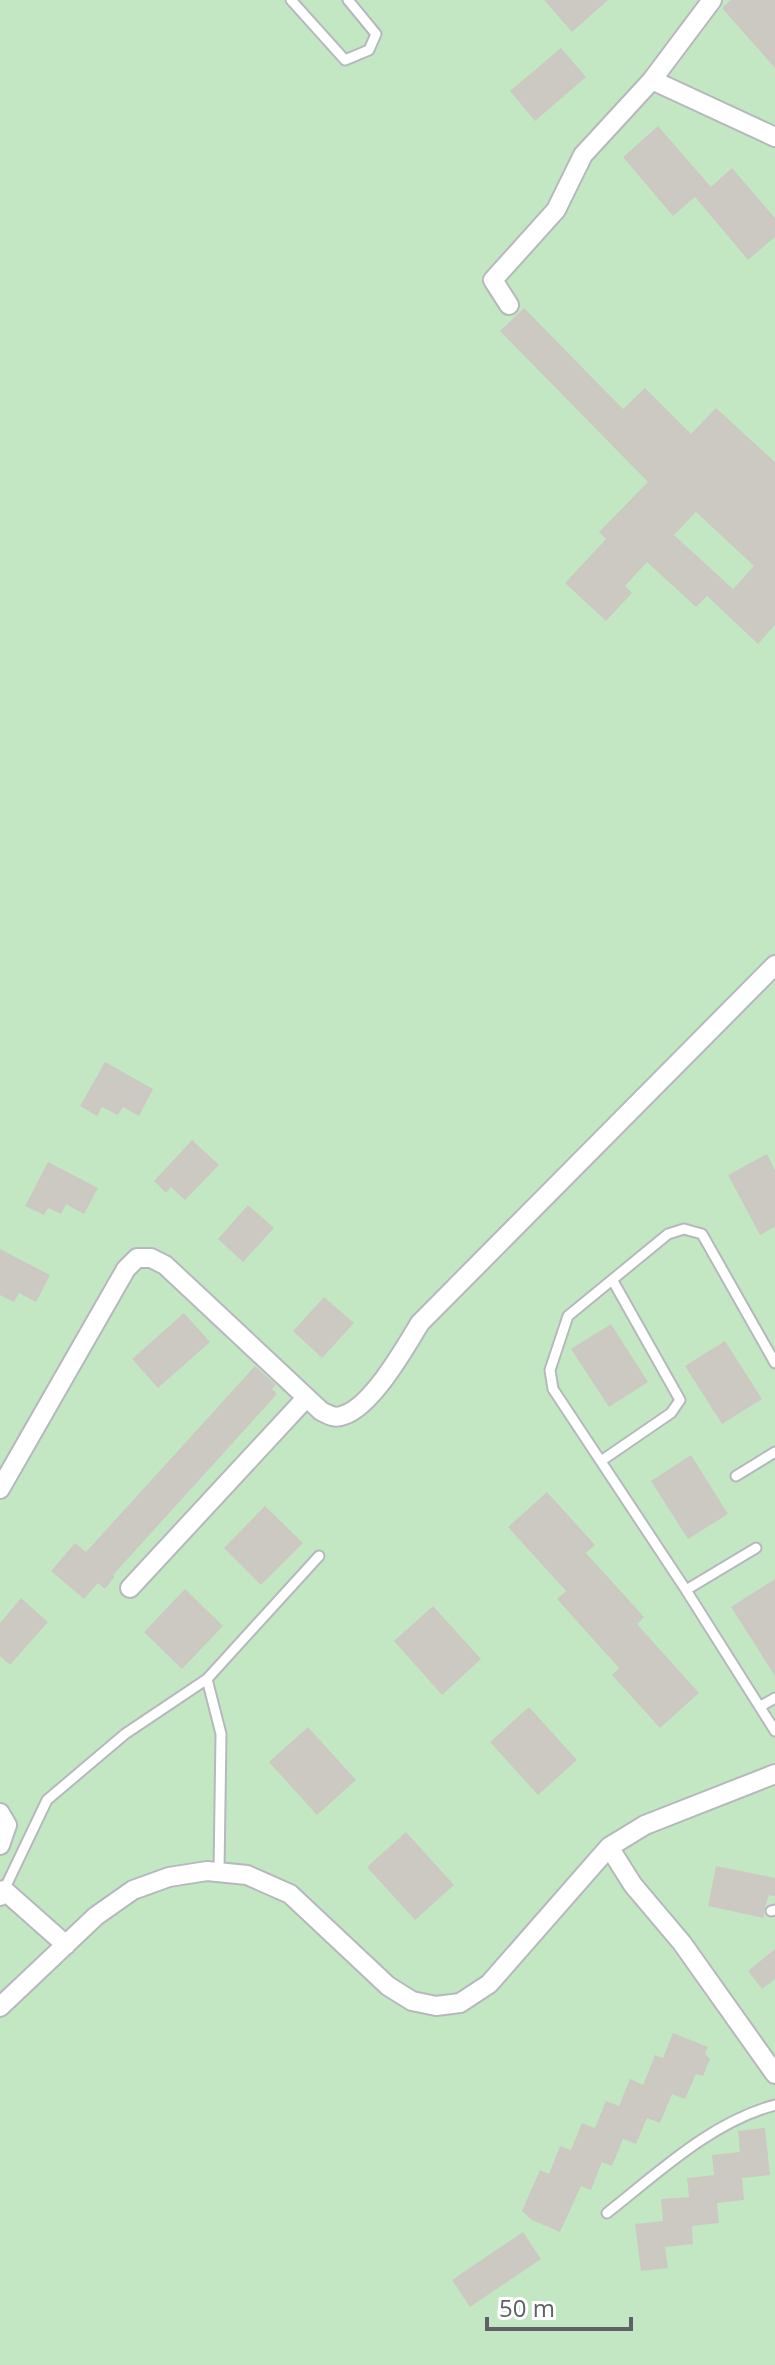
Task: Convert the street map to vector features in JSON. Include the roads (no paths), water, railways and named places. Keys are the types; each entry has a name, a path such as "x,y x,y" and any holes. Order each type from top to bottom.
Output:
{"street":[{"path":"509,305 493,280 556,210 583,155 652,80 712,0"},
{"path":"652,80 775,137"},
{"path":"0,1489 126,1269 137,1258 151,1258 165,1265 321,1411 334,1418 348,1415 379,1386 420,1323 775,965"},
{"path":"130,1588 306,1398"},
{"path":"0,2007 96,1916 133,1890 169,1877 207,1871 247,1875 290,1894 388,1986 412,2001 436,2006 460,2003 489,1984 609,1847 645,1825 775,1774"},
{"path":"0,1813 7,1825 0,1845"},
{"path":"609,1847 633,1885 682,1943 775,2074"},
{"path":"1,1891 66,1945"}],"lane":[{"path":"291,0 345,60 369,50 376,34 348,0"},
{"path":"775,1363 702,1234 684,1229 668,1234 568,1316 550,1370 553,1389 775,1731"},
{"path":"601,1461 671,1413 680,1400 613,1281"},
{"path":"736,1476 775,1452"},
{"path":"686,1590 756,1548"},
{"path":"1,1891 47,1800 125,1734 207,1679 319,1556"},
{"path":"207,1679 221,1734 219,1872"},
{"path":"761,1706 775,1698"},
{"path":"607,2213 691,2147 736,2120 775,2105"}]}
